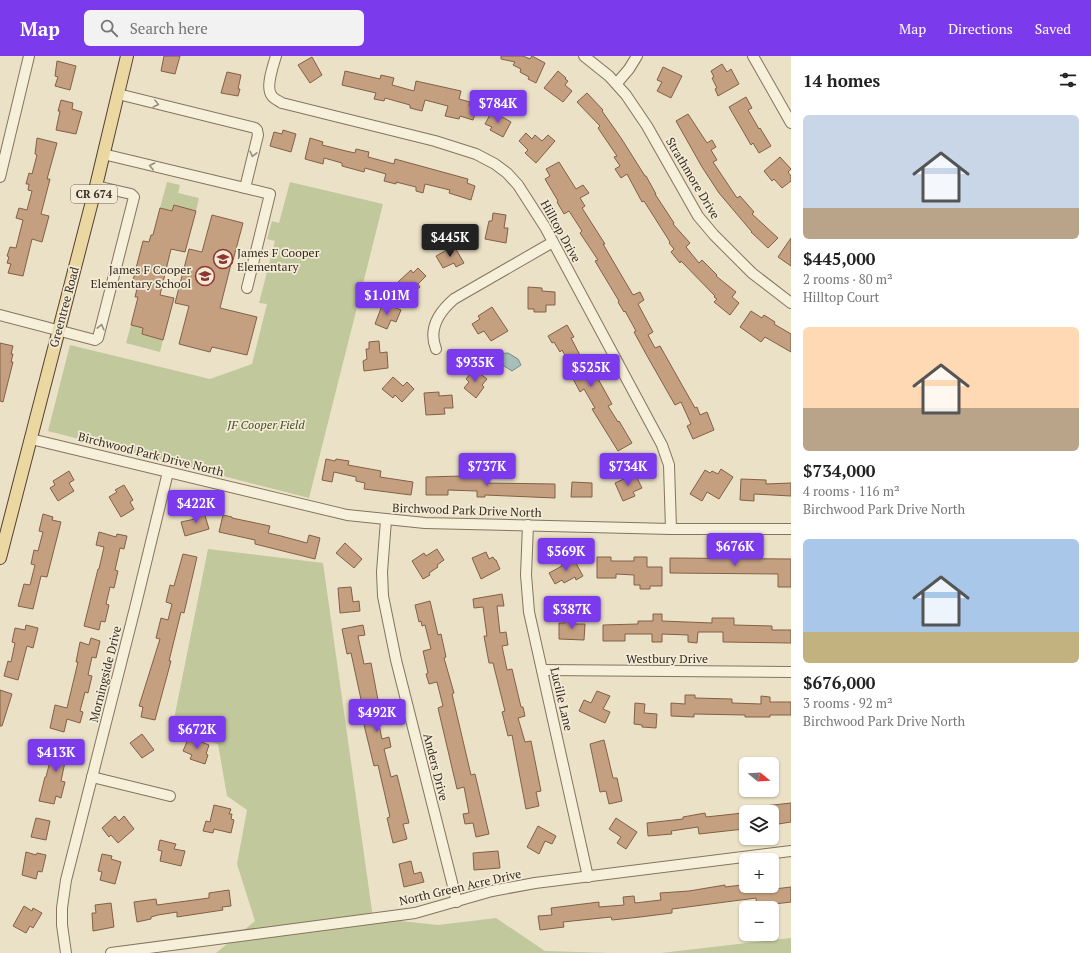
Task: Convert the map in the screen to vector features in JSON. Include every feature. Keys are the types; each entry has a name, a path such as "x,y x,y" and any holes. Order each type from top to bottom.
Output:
{"main road":[{"name":"Greentree Road","path":"0,558 96,186 127,56"}],"street":[{"path":"1,170 29,56"},
{"name":"Hilltop Drive","path":"276,56 269,89 272,98 282,103 435,141 476,154 495,164 507,173 518,185 553,242 662,445 669,465 671,528"},
{"name":"Strathmore Drive","path":"584,56 617,83 636,109 702,221 752,273 791,303"},
{"path":"617,83 629,69 637,56"},
{"path":"753,56 791,123"},
{"path":"118,94 255,128 258,135 245,188"},
{"path":"103,154 270,194 247,288"},
{"path":"0,315 95,340 98,338 134,197 131,194 96,186"},
{"path":"436,349 433,339 434,330 440,314 446,306 454,299 553,242"},
{"name":"Birchwood Park Drive North","path":"30,439 347,515 386,520 425,523 791,529"},
{"name":"Morningside Drive","path":"66,953 62,925 62,908 66,880 168,472"},
{"name":"Anders Drive","path":"386,520 382,572 383,596 396,660 456,902"},
{"name":"Lucille Lane","path":"528,525 526,575 530,612 588,877"},
{"name":"Westbury Drive","path":"542,670 791,672"},
{"path":"92,778 170,796"},
{"name":"North Green Acre Drive","path":"111,953 415,913 492,891 535,883 791,851"}],"green space":[{"path":"167,182 180,185 178,193 199,198 196,211 174,205 172,211 160,208"},
{"name":"JF Cooper Field","path":"290,182 383,204 309,498 48,431 70,345 210,379 252,364 267,304 259,303 275,241 267,239 272,221 279,223"},
{"path":"131,325 143,328 142,334 163,340 160,352 126,343"},
{"path":"208,549 323,563 373,918 438,925 496,918 545,951 611,953 216,953 255,921 237,864 247,810 227,796 218,744 172,729"},
{"path":"791,938 791,953 661,953 765,941 779,941 779,939"}],"water":[{"path":"508,353 518,359 521,365 512,371 501,364 497,354"}],"building":[{"path":"164,56 180,56 175,74 161,71"},
{"path":"501,56 523,56 530,59 532,56 545,63 536,83 528,79 529,77 520,72 521,69 513,65 515,62 501,59"},
{"path":"312,57 322,75 310,83 298,65"},
{"path":"57,61 76,66 70,90 55,86 58,77 55,76"},
{"path":"722,64 727,72 731,69 739,84 718,96 715,89 717,88 712,78 714,77 711,71"},
{"path":"663,67 682,76 671,98 657,91 662,82 657,80"},
{"path":"345,71 380,79 381,75 394,78 392,85 414,91 416,81 461,91 459,99 470,102 469,106 477,108 473,120 460,116 459,119 445,116 448,106 425,100 422,111 410,108 410,105 385,98 384,101 374,99 376,93 342,85"},
{"path":"558,71 566,78 565,79 568,81 565,85 572,91 563,102 544,88"},
{"path":"227,72 241,75 238,96 221,93"},
{"path":"587,93 603,110 602,111 646,176 655,194 674,223 673,224 690,243 686,247 699,263 702,260 717,275 716,276 736,292 732,297 739,303 730,315 714,302 717,299 714,297 715,296 681,261 680,263 671,252 674,249 644,201 642,202 627,174 621,178 615,169 620,166 614,157 617,156 598,128 600,126 577,102"},
{"path":"746,97 752,108 748,110 771,146 759,153 753,143 751,145 729,107"},
{"path":"61,100 73,103 72,109 82,112 76,134 56,130"},
{"path":"492,111 511,122 503,137 490,130 492,127 485,124"},
{"path":"688,114 707,143 712,140 716,147 711,150 717,160 713,162 737,198 740,196 754,212 752,214 778,238 768,248 751,232 719,193 702,167 676,121"},
{"path":"283,130 296,134 291,152 270,146 274,132 282,134"},
{"path":"526,133 532,139 535,135 542,141 548,135 555,141 536,163 525,153 528,150 519,141"},
{"path":"37,138 57,143 47,179 50,179 41,214 49,216 42,242 32,239 23,276 8,273 11,264 7,263 9,257 7,256 10,247 16,248 23,220 16,218 19,208 27,210 32,191 28,190 29,184 26,184 29,173 32,174 37,155 35,154"},
{"path":"310,138 323,142 322,145 346,151 355,153 356,149 369,152 368,157 394,164 395,159 468,179 467,183 475,186 471,200 449,193 450,190 425,184 423,193 416,191 416,187 396,182 396,184 384,181 386,174 365,168 364,172 342,166 342,163 324,158 323,164 305,159"},
{"path":"780,157 791,169 788,172 791,176 791,181 782,188 774,179 772,181 764,171"},
{"path":"559,162 576,189 583,185 589,193 580,198 585,206 582,208 605,244 603,244 633,295 640,292 644,300 638,304 653,332 648,335 655,348 660,346 695,408 697,407 700,415 707,412 714,430 693,439 687,426 691,424 681,402 675,405 634,332 636,331 625,311 624,312 595,261 598,260 580,233 582,231 569,211 564,214 545,179 550,176 546,169"},
{"path":"174,205 196,211 185,252 171,249 160,295 174,298 163,340 142,334 143,328 131,325 138,297 135,297 137,289 131,288 143,241 149,242 151,235 153,235 160,208 172,211"},
{"path":"493,213 506,215 504,228 508,228 506,243 485,239 489,221 492,221"},
{"path":"212,215 243,223 220,308 257,317 247,355 212,347 210,352 179,344 189,306 175,303 189,249 202,252"},
{"path":"791,238 791,266 778,257"},
{"path":"454,246 464,263 456,267 454,263 443,268 436,256"},
{"path":"418,268 426,276 418,284 420,287 410,296 398,282 411,270 413,273"},
{"path":"528,287 542,288 542,291 555,292 555,305 546,305 546,312 534,312 534,309 528,309"},
{"path":"383,303 401,310 396,322 391,320 387,329 375,324"},
{"path":"492,307 508,331 491,341 484,331 478,334 472,324 480,319 478,316"},
{"path":"751,311 762,318 764,315 775,322 774,324 791,334 791,352 765,337 761,342 740,327"},
{"path":"567,325 574,337 571,338 582,359 589,370 592,368 612,404 608,406 632,443 618,451 592,409 595,408 584,389 580,392 571,375 575,373 562,350 560,352 548,336"},
{"path":"379,341 380,353 387,352 388,368 364,371 363,361 367,359 366,349 369,349 369,342"},
{"path":"0,343 13,346 11,362 13,362 3,402 0,401"},
{"path":"474,369 487,379 482,385 484,387 476,398 464,388 469,382 466,379"},
{"path":"393,377 403,386 407,382 414,389 402,402 395,395 393,398 382,389"},
{"path":"439,392 439,396 452,395 453,408 444,408 445,414 426,415 424,393"},
{"path":"326,459 335,461 336,459 349,461 348,465 381,471 380,477 413,482 411,495 364,489 365,483 356,481 356,477 334,472 332,482 322,480"},
{"path":"721,469 733,477 719,499 707,492 702,501 690,494 705,470 710,473 712,471 718,474"},
{"path":"69,471 74,480 69,483 74,491 58,501 50,488 55,485 53,481"},
{"path":"635,474 642,488 633,492 635,496 623,501 615,483"},
{"path":"426,477 486,477 486,483 555,484 555,498 485,495 485,497 477,497 477,491 448,490 448,495 426,495"},
{"path":"741,479 766,480 766,484 791,483 791,496 754,494 754,501 740,500"},
{"path":"572,482 592,483 592,497 571,497"},
{"path":"124,485 133,500 130,502 134,509 121,517 109,497 117,492 115,490"},
{"path":"203,509 209,529 185,536 181,522 195,519 193,512"},
{"path":"43,514 53,517 52,520 61,522 47,577 41,576 33,609 18,606 24,584 30,585 35,565 31,564 34,550 38,551 43,532 39,531"},
{"path":"223,515 270,526 268,533 307,543 309,535 320,538 315,559 255,544 255,540 219,532"},
{"path":"99,532 116,537 117,534 127,536 124,549 120,548 115,570 118,571 114,588 110,587 106,604 109,605 105,622 101,621 99,630 84,626 104,547 96,545"},
{"path":"345,543 362,559 354,568 336,553"},
{"path":"437,549 444,560 437,565 438,567 429,573 430,575 423,579 412,561 424,553 426,556"},
{"path":"486,552 489,559 493,557 496,560 500,569 481,579 472,558"},
{"path":"183,554 197,557 184,613 181,612 169,661 171,661 155,720 141,717 143,707 139,706 160,639 156,638 161,618 168,620 172,604 166,602 170,585 174,586"},
{"path":"572,556 583,576 576,580 575,577 564,583 562,580 555,584 549,573 562,566 561,562"},
{"path":"597,557 611,557 611,561 634,561 634,557 647,557 647,567 662,567 662,586 650,586 650,589 640,589 640,585 634,585 634,575 616,574 616,578 597,578"},
{"path":"670,558 791,559 791,587 778,587 778,574 670,573"},
{"path":"351,587 353,602 359,601 360,611 340,613 338,588"},
{"path":"502,594 504,606 497,606 500,633 506,632 508,645 502,646 507,670 512,669 521,707 523,707 525,716 518,718 525,742 531,741 541,791 536,792 539,806 526,809 512,735 508,736 502,712 505,711 493,663 489,663 484,636 487,636 483,607 474,608 473,599"},
{"path":"430,601 438,635 441,634 446,657 444,658 454,693 452,694 471,775 475,774 489,834 476,837 473,823 465,824 463,814 469,813 464,787 457,789 438,708 443,706 437,682 429,684 426,674 428,673 423,651 431,649 425,625 422,626 421,621 419,622 415,605"},
{"path":"653,614 662,614 662,621 712,623 712,618 734,618 734,625 772,626 772,630 791,630 791,643 723,642 723,632 698,632 697,643 688,642 688,635 662,634 662,642 652,642 652,634 625,634 625,641 603,641 603,625 638,624 638,621 653,621"},
{"path":"565,618 575,618 575,624 585,624 584,640 559,639 559,623 565,623"},
{"path":"26,625 38,628 33,648 27,646 18,680 4,676 8,661 11,662 15,643 12,642 15,628 25,630"},
{"path":"363,625 365,635 358,636 364,664 371,663 378,700 381,700 383,710 376,711 382,739 389,737 391,747 384,749 391,777 397,775 409,823 403,824 407,839 393,843 387,818 390,817 378,765 374,766 360,705 362,704 351,653 347,654 342,629"},
{"path":"91,638 100,641 96,658 92,657 88,675 92,676 88,693 85,692 80,711 83,712 80,723 67,719 64,732 50,728 55,705 67,708 78,662 76,662 80,642 89,645"},
{"path":"0,690 12,694 2,726 0,726"},
{"path":"597,691 610,696 603,709 610,712 605,723 579,711 584,700 591,703"},
{"path":"685,695 695,695 695,698 732,699 732,703 761,704 761,696 770,697 770,702 791,702 791,715 770,715 770,717 694,714 694,717 671,716 671,703 685,704"},
{"path":"635,703 645,704 644,713 657,714 656,728 642,727 642,725 634,724"},
{"path":"142,734 154,750 142,758 130,743"},
{"path":"189,737 209,745 205,764 190,759 192,755 183,751"},
{"path":"604,740 613,778 617,778 622,801 609,804 606,791 600,792 590,744"},
{"path":"55,741 73,746 69,763 65,762 61,781 65,782 61,798 56,796 54,804 39,801"},
{"path":"791,803 791,822 779,824 779,805 773,805"},
{"path":"214,805 231,809 229,814 232,814 231,819 234,820 231,833 214,829 213,833 203,831 206,821 210,822"},
{"path":"705,813 706,817 739,813 739,830 699,834 698,827 671,831 672,834 648,836 647,823 683,819 683,817"},
{"path":"115,816 119,821 124,816 134,829 118,843 111,835 109,837 102,828"},
{"path":"36,818 50,821 46,840 31,837"},
{"path":"616,818 637,832 626,849 617,843 621,837 609,829"},
{"path":"538,826 556,836 552,844 545,841 539,854 527,847"},
{"path":"160,840 176,844 174,849 185,851 181,866 160,861 162,851 158,850"},
{"path":"498,851 500,868 474,870 473,853"},
{"path":"26,852 36,855 37,853 46,855 42,872 38,871 36,879 22,875"},
{"path":"102,854 112,856 111,859 121,862 115,884 100,880 102,872 98,871"},
{"path":"411,861 414,874 421,872 424,882 404,887 399,864"},
{"path":"725,885 725,887 739,885 739,893 779,893 779,888 791,887 791,902 779,903 779,901 756,901 756,898 672,909 672,913 640,917 612,920 611,917 563,922 564,927 540,930 538,916 552,915 551,908 599,902 599,907 624,905 623,897 634,896 635,903 661,900 660,893 689,891"},
{"path":"229,890 231,906 222,907 223,910 177,917 177,912 158,915 151,917 151,919 137,922 134,902 156,899 157,905 209,898 209,893"},
{"path":"111,903 114,927 93,931 92,913 96,913 95,905"},
{"path":"24,906 32,911 33,908 42,913 33,928 30,926 26,933 13,926"}],"place":[{"name":"James F Cooper Elementary","path":"223,259"},
{"name":"James F Cooper Elementary School","path":"205,276"}]}
